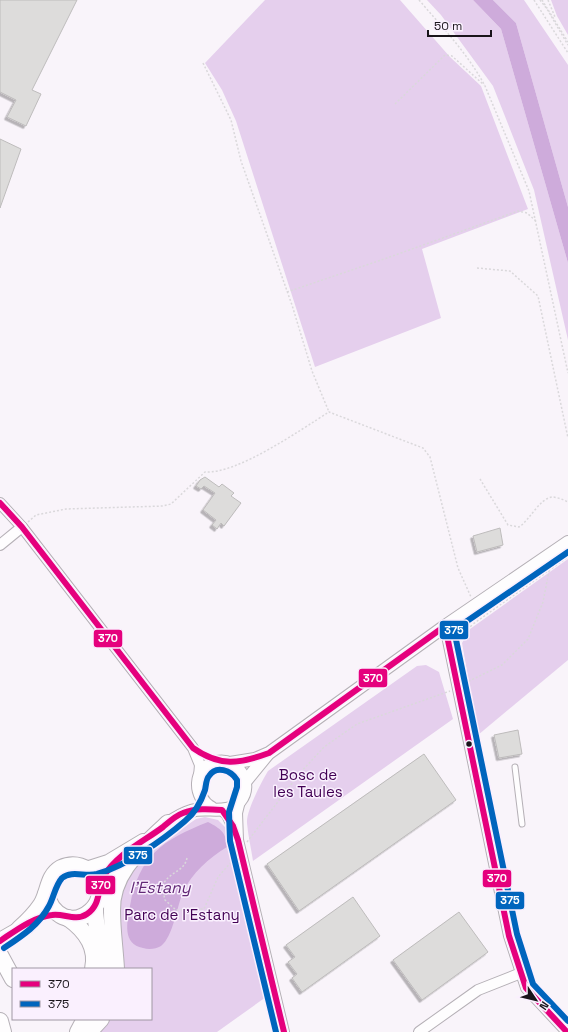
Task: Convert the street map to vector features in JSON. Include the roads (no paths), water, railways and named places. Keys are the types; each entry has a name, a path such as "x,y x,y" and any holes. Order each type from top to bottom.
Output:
{"highway":[{"path":"116,968 112,910 116,884 132,859 168,823"},
{"path":"12,976 1,945 42,903 53,875 60,869 69,865 78,865 93,873 100,885 100,897 95,907 78,918 64,916 41,918 18,929"},
{"path":"46,893 50,906 80,927 90,942 93,952 93,968"},
{"path":"95,907 96,925 104,952 105,968"},
{"path":"78,1032 84,1020"},
{"path":"89,1032 100,1020"},
{"path":"0,1021 3,1032"}],"street":[{"path":"0,503 22,527 193,748 203,756 218,762 230,763 255,758 269,752 445,626 568,542"},
{"path":"0,545 22,527"},
{"path":"445,626 509,936 526,988 567,1032"},
{"path":"193,748 200,765 198,781 200,797 217,809 233,826 238,840 284,1032"},
{"path":"245,782 269,752"},
{"path":"181,814 206,767 218,762"},
{"path":"230,763 240,770 245,782 245,789 237,812 238,840"},
{"path":"86,868 101,864 127,851 181,814 202,808 231,808 240,801"},
{"path":"100,885 110,869 127,851"},
{"path":"419,1032 478,990 521,973"}],"lane":[{"path":"515,767 522,824"}],"water":[{"path":"473,0 493,0 516,23 568,207 568,263 501,29"},
{"name":"l'Estany","path":"208,822 224,834 227,847 202,866 191,878 183,892 172,929 165,942 161,946 152,949 145,949 136,946 129,937 127,925 134,888 140,874 147,862 166,843"}],"park label":[{"name":"Bosc de les Taules","path":"308,782"},
{"name":"Parc de l'Estany","path":"182,914"}]}
